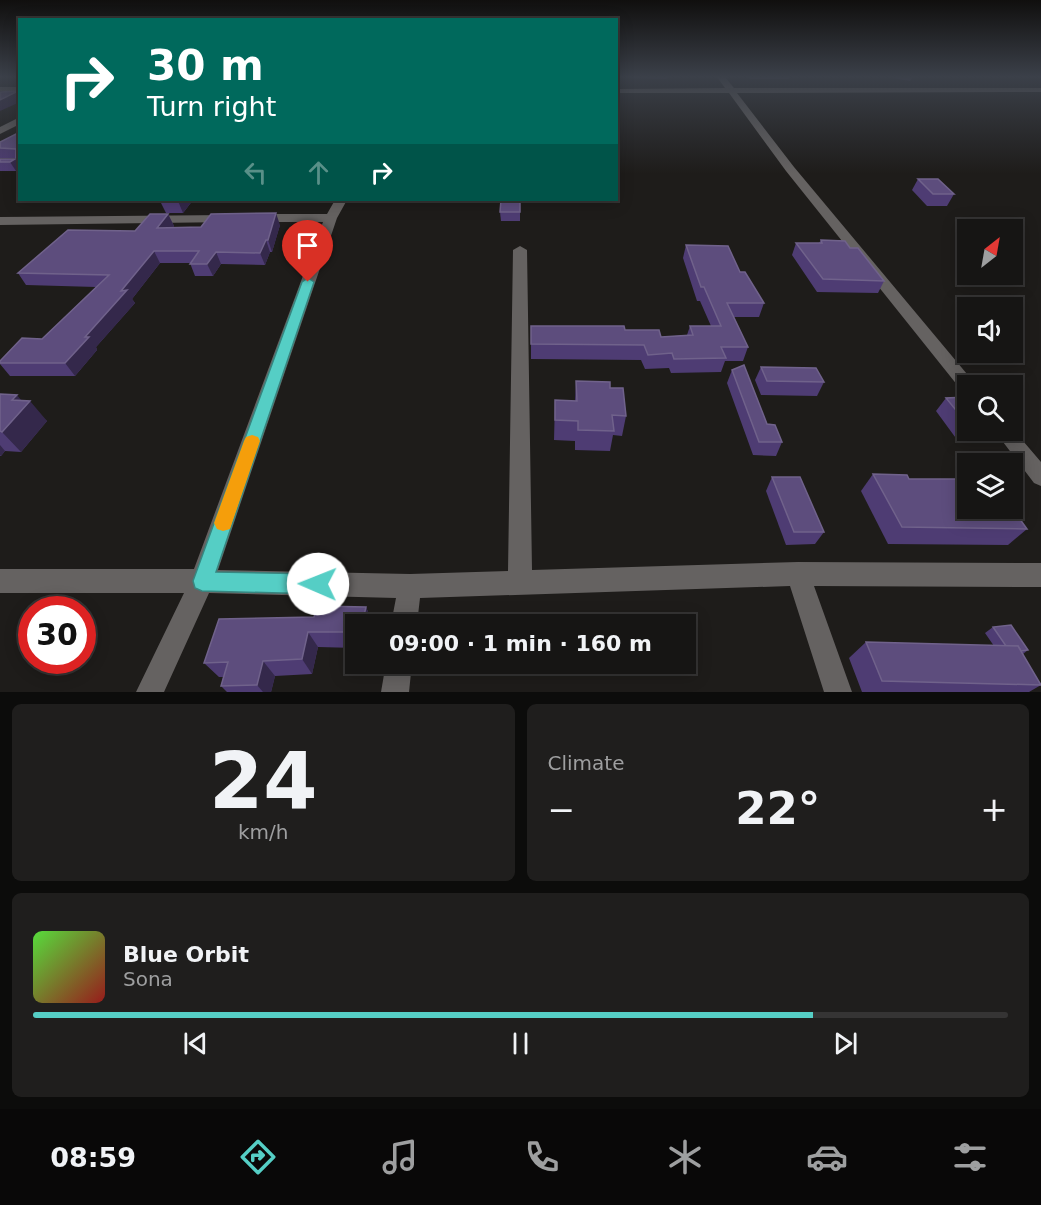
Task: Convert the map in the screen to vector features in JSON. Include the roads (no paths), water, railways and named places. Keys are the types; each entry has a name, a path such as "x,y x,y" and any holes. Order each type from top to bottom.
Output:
{"street":[{"path":"746,109 790,169 959,375"},
{"path":"0,130 18,121"},
{"path":"0,163 18,163"},
{"path":"150,692 202,581 331,218 340,201"},
{"path":"0,221 331,218"},
{"path":"520,250 520,582"},
{"path":"1012,441 1041,477"},
{"path":"0,581 202,581 410,586 798,574 1041,575"},
{"path":"798,574 838,692"},
{"path":"406,614 410,586"},
{"path":"395,692 397,674"}]}
